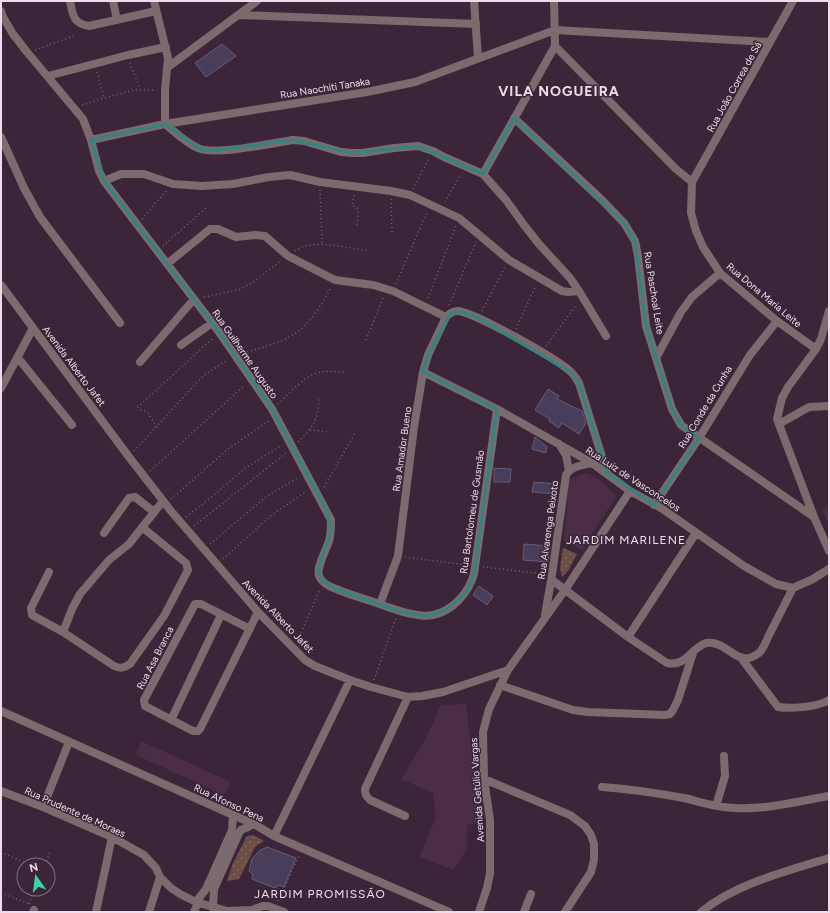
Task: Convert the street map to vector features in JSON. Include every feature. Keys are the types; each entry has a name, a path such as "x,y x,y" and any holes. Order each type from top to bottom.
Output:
{"street":[{"path":"70,1 76,21 80,24 89,26 156,11"},
{"path":"113,1 117,20"},
{"path":"154,1 166,47 168,67 165,90 165,124 199,149 209,151 222,151 293,140 304,141 341,152 363,154 394,148 418,146 483,174 506,200 524,225 564,270 581,293 606,336"},
{"path":"168,67 257,1"},
{"path":"474,1 478,58"},
{"path":"483,174 555,46 554,1"},
{"name":"Rua João Correa de Sá","path":"692,182 793,1"},
{"name":"Rua Guilherme Augusto","path":"2,15 27,52 75,108 87,127 99,171 104,180 219,332 274,413 331,520 329,541 318,570 319,577 323,582"},
{"path":"238,15 476,24"},
{"path":"555,30 770,42"},
{"name":"Rua Naochiti Tanaka","path":"91,140 165,124 367,92 415,82 555,30"},
{"path":"555,46 676,169 692,182"},
{"path":"48,76 128,55 166,47"},
{"name":"Rua Paschoal Leite","path":"514,118 602,200 624,223 635,241 646,326 672,409 677,420 681,425 814,517"},
{"path":"1,137 24,188 40,217 120,323"},
{"path":"104,180 121,174 144,174 173,184 202,186 234,184 281,175 290,175 320,182 391,191 410,195 441,208 459,218 508,260 562,291 581,293"},
{"name":"Rua Dona Maria Leite","path":"692,182 691,213 696,231 703,247 720,273 777,322 816,349"},
{"path":"167,264 210,229 214,228 236,237 265,236 288,256 335,280 367,284 390,290 445,316 454,311 463,312 478,318 541,352 572,373 579,383 607,473"},
{"path":"656,358 681,312 692,298 720,273"},
{"name":"Avenida Alberto Jafet","path":"1,285 164,503 258,612 305,660 315,666 350,680 408,697 444,692 508,670"},
{"path":"140,362 194,299"},
{"path":"829,311 821,340 788,387 782,398 777,419 814,517 829,551"},
{"name":"Rua Amador Bueno","path":"380,604 398,556 414,427 423,372 428,355 445,316"},
{"name":"Rua Conde da Cunha","path":"654,505 700,438 745,361 777,322"},
{"path":"181,345 212,323"},
{"path":"1,388 4,377 18,358 33,328"},
{"path":"18,358 72,425"},
{"name":"Rua Luiz de Vasconcelos","path":"423,372 497,409 592,463 630,491 654,505 744,566 776,584 793,588"},
{"path":"779,424 808,407 829,406"},
{"name":"Rua Bartolomeu de Gusmão","path":"323,582 335,589 418,616 435,615 446,610 460,599 470,586 474,574 497,409"},
{"path":"559,444 566,455 568,471"},
{"name":"Rua Alvarenga Peixoto","path":"545,616 552,580 565,479 568,471 578,466 592,463"},
{"path":"508,670 545,616 565,590 630,491"},
{"path":"104,533 132,496 154,512"},
{"path":"63,632 80,594 109,560 129,544 154,512 164,503"},
{"path":"50,572 31,608 31,612 35,617 63,632 118,668 124,668 130,664 164,616 188,570 186,563 142,527"},
{"path":"628,637 696,533"},
{"path":"742,659 747,659 760,652 793,588 813,579 829,569"},
{"path":"552,580 628,637 667,663 674,664 683,660 702,645 713,642 742,659 778,707 786,708 815,705 829,700"},
{"name":"Rua Asa Branca","path":"250,629 201,604 195,604 144,700 147,708 193,731 198,731 200,729 250,629 258,612"},
{"path":"171,720 221,615"},
{"path":"500,685 573,710 665,715 670,714 674,710 693,652"},
{"name":"Avenida Getúlio Vargas","path":"479,912 490,873 490,820 484,779 483,732 489,708 508,670"},
{"path":"274,836 350,680"},
{"path":"405,816 370,800 366,797 365,789 408,697"},
{"name":"Rua Afonso Pena","path":"1,712 233,814 274,836 449,912"},
{"path":"43,807 69,742"},
{"path":"716,806 726,776 724,756"},
{"path":"484,779 570,815 585,826 591,835 594,844 594,860 591,872 565,912"},
{"path":"602,787 623,788 655,793 716,806 734,808 754,808 829,796"},
{"name":"Rua Prudente de Moraes","path":"1,791 43,807 112,837 144,855 156,868 160,877 180,894 197,903 227,912 252,911 262,906 284,912"},
{"path":"194,912 197,903 206,889 232,830 233,814"},
{"path":"213,908 214,889 239,833 241,830 254,824"},
{"path":"96,912 112,837"},
{"path":"701,912 725,896 763,879 829,858"},
{"path":"149,912 160,877"},
{"path":"524,912 532,894"}],"path":[{"path":"27,52 73,36"},
{"path":"128,55 140,90"},
{"path":"94,64 104,98"},
{"path":"75,108 134,90 165,90"},
{"path":"410,195 433,152"},
{"path":"441,208 466,167"},
{"path":"320,182 322,244"},
{"path":"137,225 173,184"},
{"path":"355,187 352,205 357,208 357,226"},
{"path":"391,191 392,232"},
{"path":"366,340 430,204"},
{"path":"158,251 206,208"},
{"path":"425,306 459,218"},
{"path":"445,316 479,235"},
{"path":"194,299 241,289 253,282 301,246 322,244 368,251"},
{"path":"478,318 508,260"},
{"path":"512,336 540,278"},
{"path":"129,457 207,373 235,355 285,340 303,328 321,307 335,280"},
{"path":"541,352 581,293"},
{"path":"157,428 147,412 138,407 219,332"},
{"path":"164,503 228,449 274,413 309,376 318,372 345,372"},
{"path":"144,477 251,379"},
{"path":"187,531 291,444 310,430 318,417 319,399"},
{"path":"310,430 329,432"},
{"path":"318,496 356,433"},
{"path":"180,522 244,469 291,444"},
{"path":"204,550 267,496 306,474"},
{"path":"217,564 273,514 314,487"},
{"path":"294,649 323,582"},
{"path":"371,687 399,611"},
{"path":"275,909 302,848"},
{"path":"1,852 16,859"},
{"path":"48,857 50,852"},
{"path":"1,893 32,909 34,897"}],"highlighted area":[{"path":"514,118 624,223 635,241 646,326 672,409 681,425 699,438 654,505 607,473 579,383 572,373 478,318 463,312 451,313 428,355 423,372 497,409 474,574 467,591 446,610 426,616 399,611 335,589 321,579 318,570 331,530 327,511 272,409 219,332 104,181 91,140 165,124 199,149 209,151 293,140 352,153 418,146 483,174"}],"shaded area":[{"path":"585,473 590,474 601,481 614,494 615,498 582,550 564,541 569,480"},
{"path":"829,507 829,526 822,510"},
{"path":"563,548 577,554 568,571 562,577 560,568"},
{"path":"466,704 480,823 467,825 467,849 453,870 419,857 436,818 433,793 401,779 424,742 441,705"},
{"path":"141,741 231,782 224,795 136,755"},
{"path":"253,835 264,841 255,847 239,879 227,881 233,863 247,836"}],"building":[{"path":"222,44 236,56 206,77 195,63"},
{"path":"548,389 559,396 557,399 582,411 586,423 579,434 562,423 559,428 549,421 550,419 535,410"},
{"path":"535,437 547,447 546,453 532,449"},
{"path":"494,468 511,469 510,482 494,482"},
{"path":"534,482 557,484 556,494 532,492"},
{"path":"524,544 550,546 548,562 523,560"},
{"path":"479,586 493,596 487,605 473,595"},
{"path":"267,847 296,858 284,887 279,885 275,888 252,879 253,875 249,871 252,859 259,851"}],"district":[{"name":"VILA NOGUEIRA","path":"559,91"},
{"name":"JARDIM MARILENE","path":"626,540"},
{"name":"JARDIM PROMISSÃO","path":"320,894"}]}
